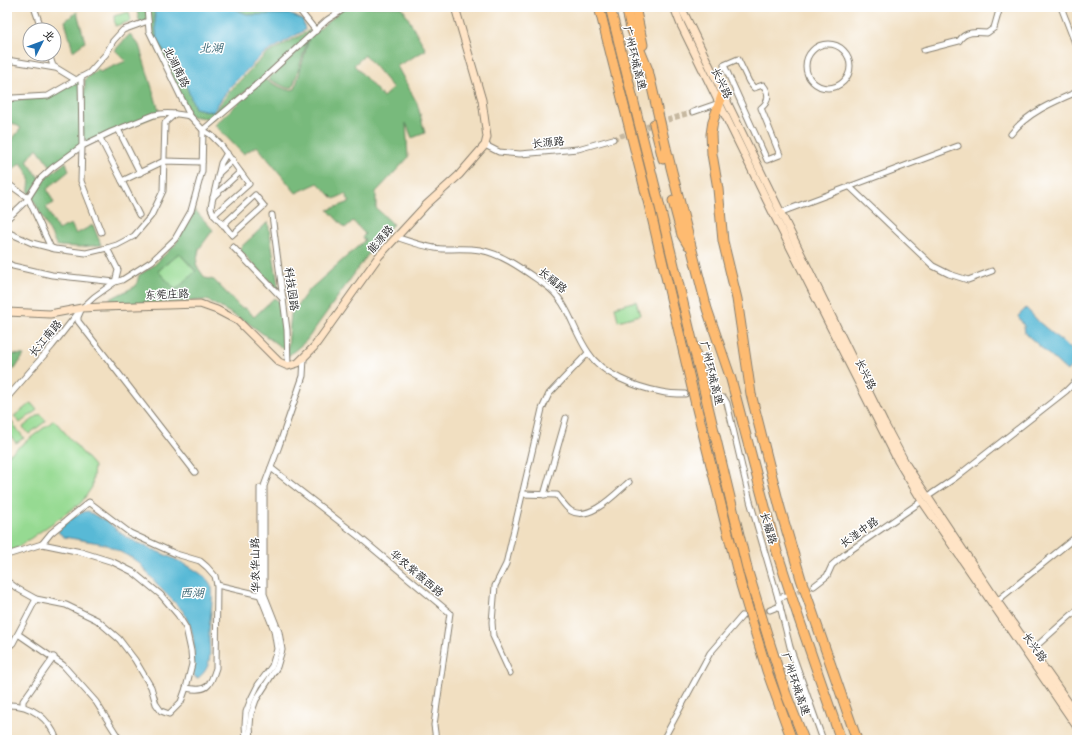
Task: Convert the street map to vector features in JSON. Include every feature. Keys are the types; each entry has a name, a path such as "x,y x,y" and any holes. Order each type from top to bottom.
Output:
{"highway":[{"name":"广州环城高速","path":"599,7 651,213 697,409 741,585 767,671 792,740"},
{"name":"广州环城高速","path":"610,7 750,578 762,622 786,694 804,740"},
{"path":"626,7 631,28 648,70"},
{"path":"635,7 666,148 707,309 733,384 786,583 841,740"},
{"path":"723,94 713,121 711,134 712,154 718,189 723,241 737,299 751,394 780,508 801,579 857,740"},
{"path":"654,124 682,235 689,246 700,277"}],"street":[{"path":"34,7 39,22"},
{"name":"北湖南路","path":"147,7 149,31 190,116 202,130 211,135 227,153 249,184 214,215"},
{"path":"297,7 316,31"},
{"path":"202,130 263,79 327,20 347,7"},
{"path":"455,7 482,100 487,137 485,145"},
{"name":"长兴路","path":"674,7 681,25 719,103 924,499 996,604 1077,728"},
{"name":"长兴路","path":"681,7 723,94 777,214"},
{"path":"924,50 958,41 962,36 975,32 987,33 994,28 1000,7"},
{"path":"1061,7 1077,48"},
{"path":"7,101 14,98 48,96 82,77 88,73 106,54 113,41 123,30 148,21"},
{"path":"832,45 839,47 848,58 850,65 849,72 841,84 835,87 821,87 810,78 807,71 808,57 812,51 818,47 832,45"},
{"path":"738,59 749,82 754,88 762,85 766,88 768,97 765,106 761,108 780,155 767,160 724,65 738,59"},
{"path":"7,60 58,69"},
{"path":"52,62 53,66 76,80"},
{"path":"82,77 81,181 100,232"},
{"path":"1011,134 1037,111 1077,92"},
{"path":"694,112 719,103"},
{"path":"7,232 32,243 51,248 86,253 107,248 134,236 151,216 163,191 165,123 175,114"},
{"path":"7,219 28,198 40,179 52,168 82,146 118,129 154,115 175,114 190,116"},
{"path":"118,129 140,172"},
{"name":"长江南路","path":"7,398 52,346 82,308 94,297 115,282 122,280 152,261 175,239 192,211 202,171 202,130"},
{"path":"100,138 139,215"},
{"name":"长源路","path":"485,145 500,152 520,154 578,150 613,139"},
{"name":"能源路","path":"304,358 379,256 426,205 473,160 485,145"},
{"path":"777,214 958,146"},
{"path":"223,224 256,195 264,206 232,235 214,215 211,208 213,197 221,163 227,153"},
{"path":"219,173 233,160"},
{"path":"122,181 164,161 202,162"},
{"path":"213,197 240,172"},
{"path":"7,183 28,198 51,248"},
{"path":"849,186 932,266 968,280 992,271"},
{"name":"科技园路","path":"272,215 287,330 288,366"},
{"name":"长福路","path":"396,238 442,249 481,250 500,257 546,286 564,304 588,353 613,375 635,384 662,392 685,394"},
{"path":"233,247 283,300"},
{"path":"7,263 13,266 52,275 115,282 118,270 107,248"},
{"name":"东莞庄路","path":"7,312 50,314 82,308 192,304 209,306 238,321 272,356 279,362 288,366"},
{"path":"82,308 78,321 195,472"},
{"path":"510,673 493,636 492,622 495,586 506,564 542,409 549,394 588,353"},
{"path":"288,366 298,364 304,358"},
{"name":"华农华山路","path":"251,740 251,720 256,700 263,686 277,667 279,650 279,632 262,594 262,487 271,468 303,376 304,358"},
{"name":"长湴中路","path":"814,586 827,576 832,565 845,554 955,478 1066,391 1077,380"},
{"name":"长福路","path":"719,398 724,398 727,403 750,501 778,598"},
{"path":"544,495 566,418"},
{"name":"华农紫薇西路","path":"271,468 358,536 450,613 434,725 436,740"},
{"path":"522,494 556,495 572,512 585,514 596,510 629,482"},
{"path":"42,544 50,533 89,502 130,533 176,554 200,561 208,567 215,576 217,585 216,668 212,679 207,686 200,690 186,688"},
{"path":"996,604 1077,536"},
{"path":"7,555 42,544 81,552 113,562 133,572 161,595 186,628 189,640 192,664 186,688 180,702 169,714 161,711 156,704 151,686 135,660 119,639 97,620 66,605 36,599 7,581"},
{"path":"217,585 262,594"},
{"path":"785,596 778,598 790,647 823,740"},
{"path":"7,648 13,643 36,599"},
{"name":"长兴路","path":"996,604 1032,650 1077,715"},
{"path":"770,610 780,606"},
{"path":"1032,650 1077,610"},
{"path":"663,740 710,653 742,616"},
{"path":"18,634 64,665 96,702 120,740"},
{"name":"华农华山路","path":"246,740 246,712 258,685 272,666 279,650"},
{"path":"23,706 23,701 54,657"},
{"path":"7,705 23,706 36,712 47,722 53,730 57,740"}],"green space":[{"path":"136,7 154,7 157,42 174,63 186,85 195,108 214,113 231,90 265,55 310,30 307,41 212,119 190,116 149,31 148,21 140,24"},
{"path":"230,7 289,7 290,14 249,15"},
{"path":"345,7 400,7 403,9 426,50 397,66 417,103 425,133 412,138 406,123 408,158 376,192 376,208 393,224 377,242 306,341 287,357 291,314 308,291 365,240 362,238 365,234 353,221 345,228 328,210 350,202 345,194 334,199 318,183 296,193 257,146 243,154 215,125 263,79 287,90 295,89 309,38","holes":["365,55 393,88 383,97 354,65"]},
{"path":"77,12 85,42 73,51 65,21"},
{"path":"129,12 131,21 115,26 114,16"},
{"path":"130,34 139,45 160,114 82,146 52,168 37,148 27,161 40,179 28,198 30,178 21,162 11,172 7,171 7,146 21,128 7,120 7,101 48,96 81,77 83,134 85,79 98,69 100,72 126,61 115,50"},
{"path":"307,42 293,87 287,88 268,79"},
{"path":"66,162 69,171 47,189 54,203 46,207 58,230 71,224 76,234 93,225 101,245 80,247 57,246 32,197 42,181"},
{"path":"195,210 213,230 199,249 196,265 205,278 214,280 240,307 247,309 254,317 274,298 280,302 285,350 248,323 207,300 107,307 110,299 136,286 139,275 153,266 175,245","holes":["179,253 196,271 176,290 158,271"]},
{"path":"268,222 279,291 239,249"},
{"path":"179,253 196,272 175,290 158,271"},
{"path":"636,301 640,315 618,321 615,307"},
{"path":"7,354 24,355 15,369 7,369"},
{"path":"31,403 37,410 20,423 14,416"},
{"path":"40,414 46,421 29,434 23,427"},
{"path":"54,420 94,466 92,487 81,503 17,548 7,553 7,456"},
{"path":"11,421 24,438 16,443 7,431 7,424"}],"water":[{"name":"北湖","path":"154,7 230,7 249,15 290,14 303,20 305,30 262,55 229,88 213,112 195,108 186,85 174,63 157,42"},
{"path":"1026,308 1040,323 1077,354 1077,365 1075,368 1072,365 1067,371 1025,333 1024,326 1018,316"},
{"name":"西湖","path":"88,511 109,523 128,538 175,559 208,580 212,588 209,629 210,658 209,663 203,673 198,678 193,674 194,648 191,628 183,611 163,591 140,564 132,558 105,544 64,537 58,532 71,519 80,513"}],"tunnel":[{"path":"639,129 693,112"},
{"path":"613,139 632,132"},
{"path":"692,395 719,398"},
{"path":"790,594 814,586"},
{"path":"748,615 770,610"}]}
